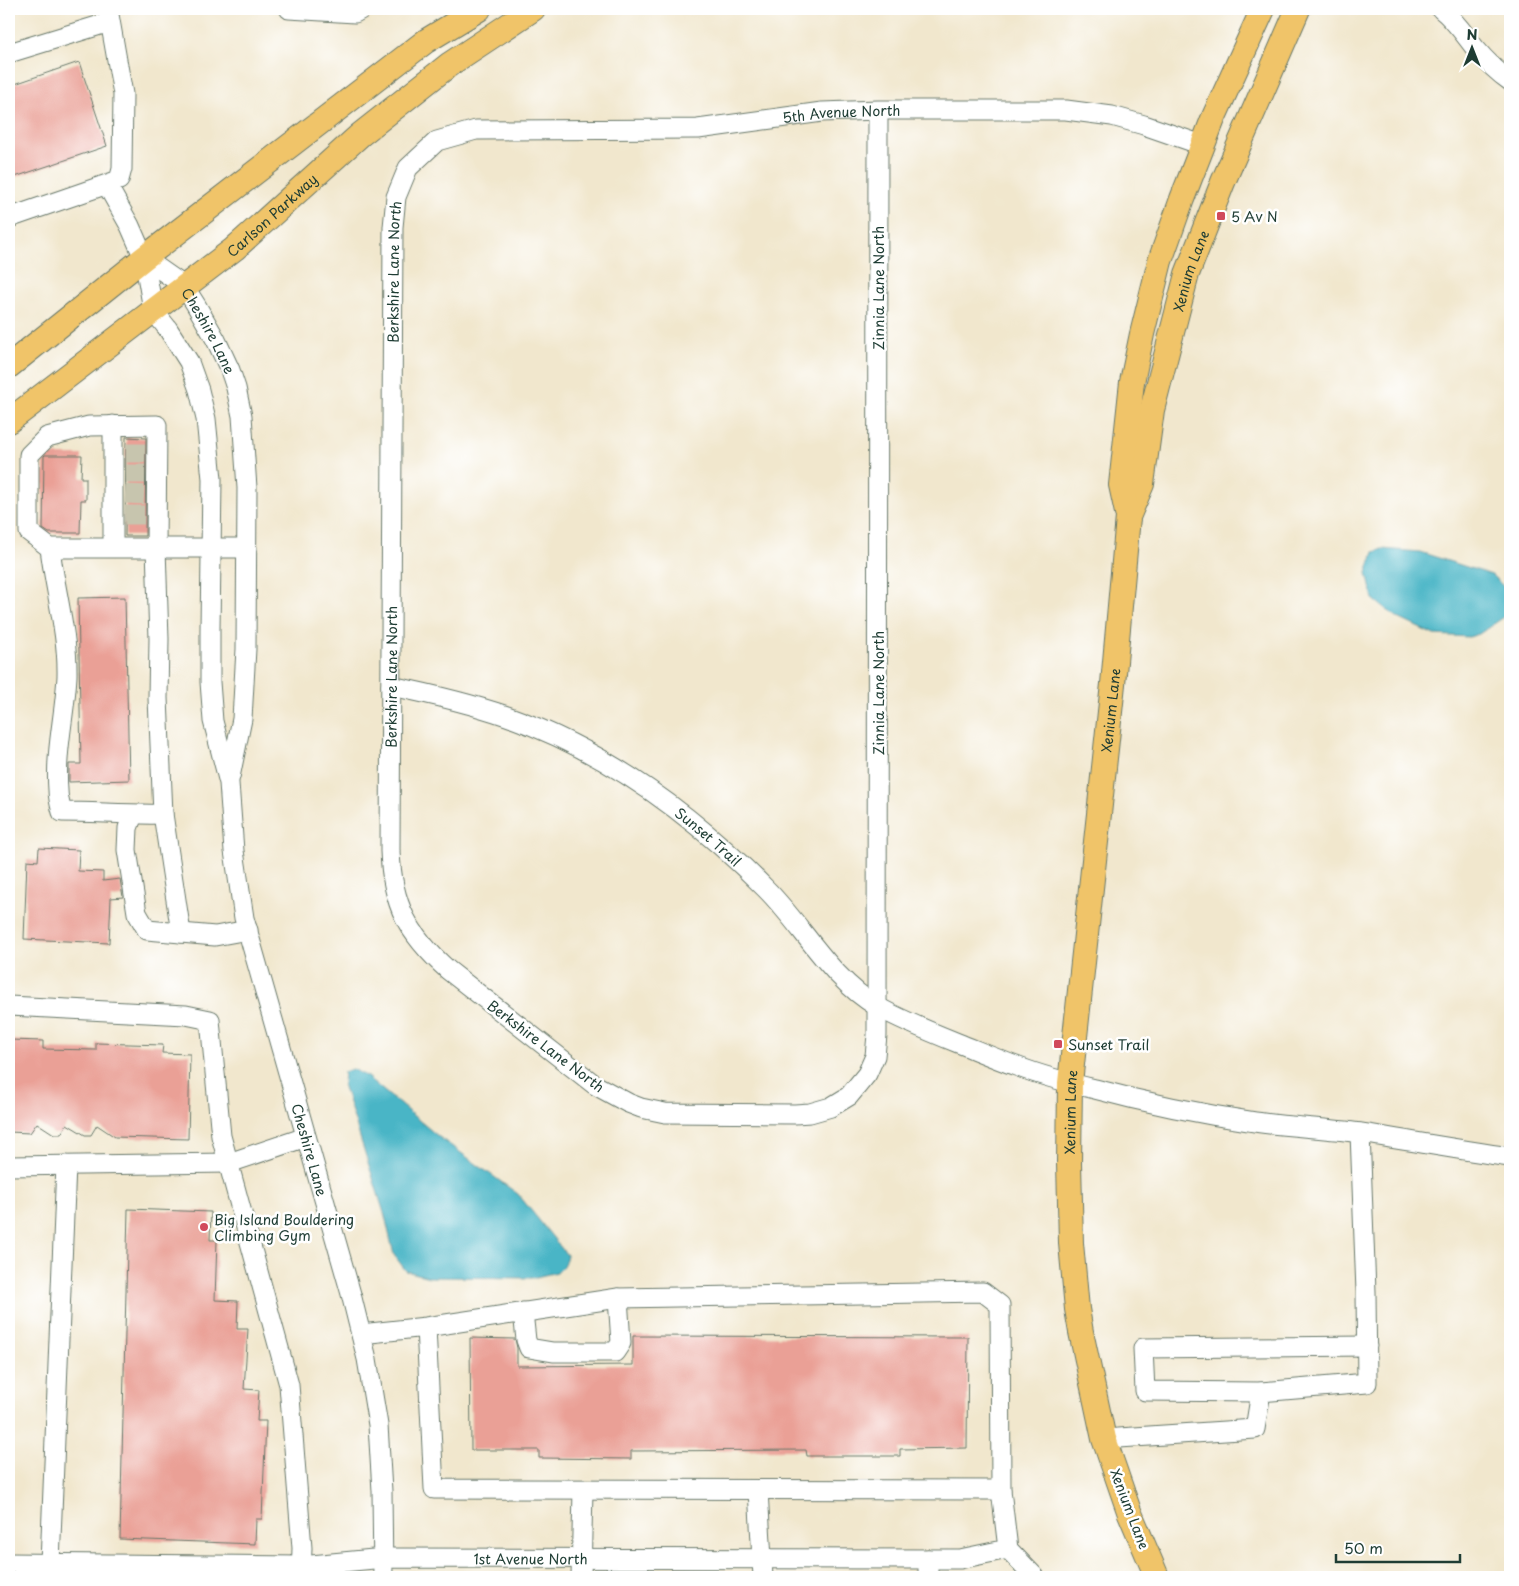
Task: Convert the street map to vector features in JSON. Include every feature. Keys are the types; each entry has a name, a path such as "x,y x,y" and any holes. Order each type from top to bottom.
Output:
{"main road":[{"path":"9,366 144,258 426,41 479,9"},
{"name":"Carlson Parkway","path":"9,420 234,249 360,135 450,64 532,9"},
{"name":"Xenium Lane","path":"1157,1577 1129,1511 1104,1439 1077,1309 1069,1163 1070,1083 1113,684 1128,517 1121,485 1132,382 1160,261 1202,145 1263,9"},
{"name":"Xenium Lane","path":"1128,517 1142,484 1152,410 1187,274 1223,182 1298,9"}],"street":[{"path":"289,9 355,14 362,9"},
{"path":"1441,9 1452,17 1476,49 1498,73 1510,81"},
{"path":"9,53 109,15 123,94 122,169 119,180 107,186 9,218"},
{"name":"5th Avenue North","path":"476,130 698,129 822,112 878,110 1066,110 1112,116 1202,145"},
{"name":"Zinnia Lane North","path":"682,1114 802,1114 822,1110 842,1102 862,1082 872,1064 876,1048 878,110"},
{"name":"Berkshire Lane North","path":"476,130 437,141 408,168 396,197 393,227 390,865 399,905 410,929 427,951 448,970 595,1085 616,1098 641,1108 665,1114 682,1114"},
{"path":"107,186 130,226 144,258"},
{"name":"Cheshire Lane","path":"144,258 184,286 216,340 230,370 242,416 246,463 246,649 242,720 229,783"},
{"name":"Cheshire Lane","path":"144,258 153,310 168,329 188,362 204,411 209,438 212,478 210,630 213,720 229,783 234,851 244,918 368,1359 378,1425 382,1491 383,1577"},
{"path":"113,425 119,453 119,515 113,547"},
{"path":"180,933 163,814 158,698 159,639 156,548 152,515 153,453 157,425 89,426 47,437 29,455 29,532 50,548 113,547 156,548 247,548"},
{"path":"50,548 54,583 62,608 67,676 58,763 58,791 62,812 133,815 163,814"},
{"name":"Sunset Trail","path":"391,686 438,696 508,717 547,733 583,751 656,794 701,828 748,871 783,907 831,968 877,1006 945,1038 1019,1067 1070,1083 1146,1102 1254,1121 1360,1133 1510,1157"},
{"path":"133,815 128,828 127,850 137,913 147,930 215,936 248,930"},
{"path":"9,1006 186,1015 210,1020 221,1136 289,1385 302,1548 301,1572"},
{"path":"1360,1133 1366,1292 1367,1346 1367,1383 1261,1392 1145,1391 1143,1348 1367,1346"},
{"path":"9,1166 229,1163 306,1137"},
{"path":"50,1563 66,1165"},
{"path":"361,1334 426,1327 618,1298 983,1292 1000,1305 1001,1490 1008,1549 1035,1577"},
{"path":"523,1312 526,1340 529,1348 553,1352 615,1352 621,1343 618,1298"},
{"path":"426,1327 434,1489 1001,1490"},
{"path":"1104,1439 1256,1429 1261,1392"},
{"path":"581,1577 583,1490"},
{"path":"758,1490 763,1568"},
{"name":"1st Avenue North","path":"9,1563 301,1572 384,1558 580,1558 763,1568 928,1568 1008,1549"}],"water":[{"path":"1382,549 1420,552 1492,575 1506,589 1510,613 1479,634 1469,637 1434,635 1396,617 1373,599 1367,573 1374,552"},
{"path":"352,1069 366,1076 439,1137 518,1194 567,1255 562,1268 557,1272 532,1278 429,1277 406,1271 394,1255 385,1216 343,1084 344,1072"}],"building":[{"path":"79,62 107,146 9,179 9,86"},
{"path":"126,437 146,438 145,536 125,536"},
{"path":"45,455 82,455 81,478 86,478 86,500 81,500 80,533 49,533 43,529"},
{"path":"125,597 129,780 69,782 69,764 81,764 78,598"},
{"path":"39,848 79,850 78,871 103,872 103,881 120,879 123,897 111,898 109,943 24,939 27,860 38,861"},
{"path":"9,1040 43,1041 43,1049 96,1050 96,1043 163,1045 162,1053 190,1054 188,1139 115,1137 97,1125 91,1135 85,1135 67,1124 61,1134 54,1134 37,1123 30,1133 9,1132"},
{"path":"128,1209 211,1212 210,1240 217,1240 215,1300 238,1301 237,1329 248,1329 244,1389 259,1390 257,1421 266,1421 262,1519 256,1519 255,1544 120,1539"},
{"path":"633,1336 968,1337 967,1448 900,1449 900,1456 807,1456 806,1450 631,1451 631,1459 539,1458 539,1450 471,1450 470,1338 515,1339 517,1366 633,1365"}],"tunnel":[{"path":"126,453 149,453"},
{"path":"126,474 149,474"},
{"path":"125,494 149,495"},
{"path":"125,515 149,515"}],"place":[{"name":"5 Av N","path":"1221,216"},
{"name":"Sunset Trail","path":"1058,1044"},
{"name":"Big Island Bouldering Climbing Gym","path":"204,1227"}]}
